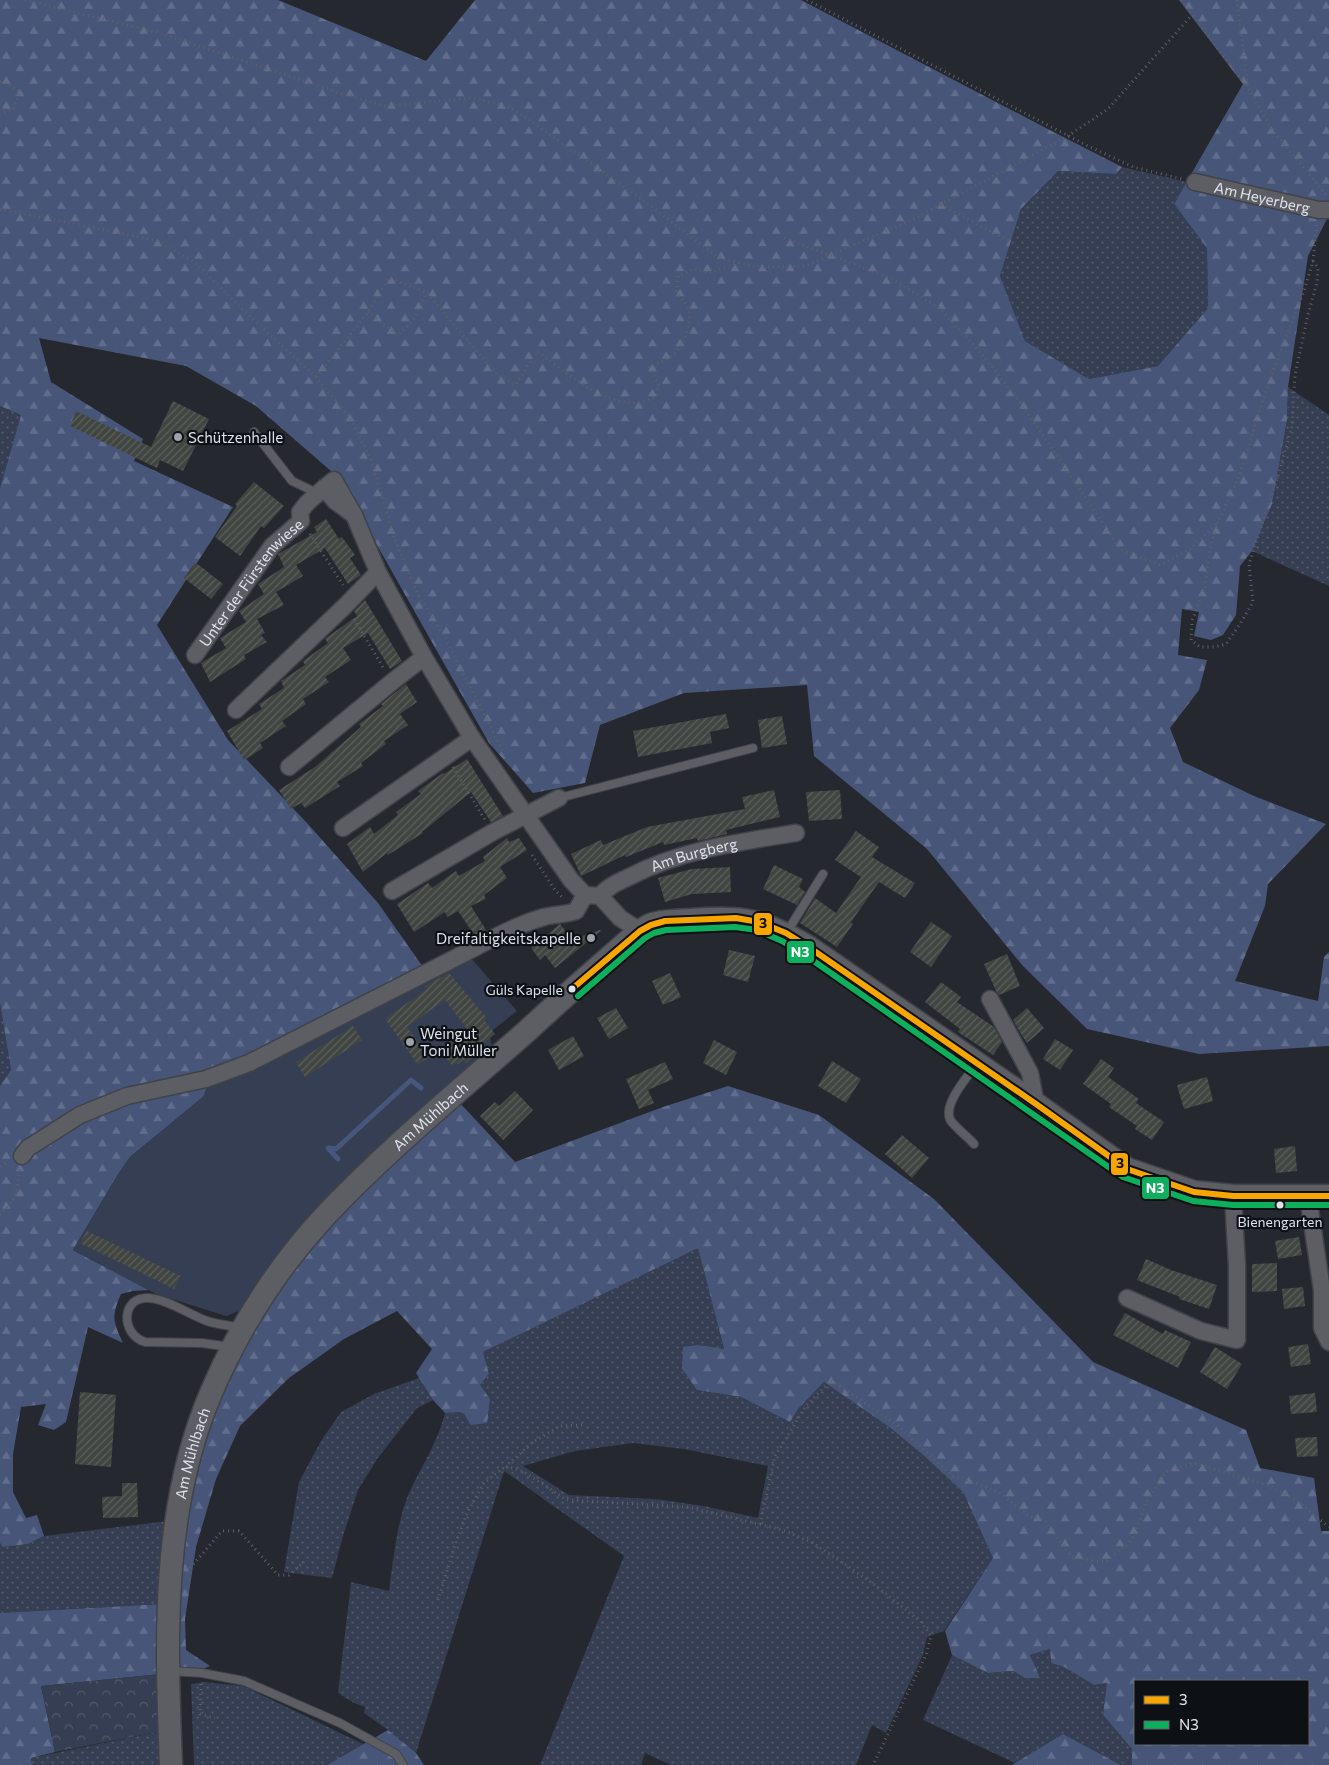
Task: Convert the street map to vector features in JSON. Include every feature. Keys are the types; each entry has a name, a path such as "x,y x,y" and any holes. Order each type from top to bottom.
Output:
{"street":[{"name":"Am Heyerberg","path":"1195,182 1326,207"},
{"path":"320,490 334,480 354,515 378,572 424,657 472,738 571,880 640,931"},
{"name":"Unter der Fürstenwiese","path":"195,655 272,546 301,521 300,512 320,490"},
{"path":"236,710 378,572"},
{"path":"289,767 424,657"},
{"path":"343,828 472,738"},
{"path":"392,891 493,832 559,798"},
{"name":"Am Burgberg","path":"22,1156 28,1148 80,1116 127,1096 206,1079 249,1063 497,935 522,924 576,911 592,896 638,873 672,859 734,843 796,833"},
{"name":"Am Mühlbach","path":"171,1765 167,1671 170,1564 177,1518 196,1436 211,1393 238,1338 271,1285 323,1218 382,1159 572,989 640,931 651,924 665,921 736,918 759,922 786,933 978,1063 1127,1169 1194,1192 1233,1196 1318,1196"},
{"path":"990,999 1030,1073 1036,1104"},
{"path":"1127,1298 1201,1331 1237,1340 1237,1266 1233,1196"},
{"path":"1318,1196 1322,1328 1329,1342"}],"lane":[{"path":"254,432 292,481 320,490"},
{"path":"559,798 753,748"},
{"path":"786,933 822,874"},
{"path":"974,1144 950,1119 949,1113 959,1087 978,1063"},
{"path":"147,1298 157,1300 207,1321 238,1338 202,1343 145,1342 137,1339 130,1331 127,1324 127,1314 131,1306 138,1300 147,1298"},
{"path":"167,1671 202,1673 244,1681 340,1723 396,1754 403,1765"}],"path":[{"path":"25,0 156,32 385,106 472,98 512,108 640,198 719,258 758,267 806,266 910,220 1068,136 1108,109 1192,15"},
{"path":"807,0 1068,136 1133,167 1195,182"},
{"path":"1181,0 1248,87 1270,127 1326,207 1304,291 1270,378 1240,474 1217,524 1210,549 1205,587 1192,621 1191,640 1200,647 1215,647 1226,644 1253,602 1249,564 1279,473 1292,426 1296,375 1308,314 1317,283 1318,268 1313,261"},
{"path":"1237,0 1248,87"},
{"path":"0,82 5,82 20,92 14,108 0,114"},
{"path":"941,204 1011,242"},
{"path":"0,209 155,240 195,262 242,309 316,377 349,417 371,459 395,540 418,595 444,636 506,756"},
{"path":"784,238 890,278 939,308 975,346 1020,402 1121,550 1161,565 1190,549 1217,524"},
{"path":"316,377 368,312 389,278 426,292 498,376 516,385 537,351 583,384 610,399 639,404 655,397 659,386 649,366 664,362 680,350 688,328 690,314 684,301 676,292 678,276 694,269 708,273 740,263"},
{"path":"368,312 398,335 415,318 426,292"},
{"path":"301,521 349,602 392,682"},
{"path":"446,756 493,832"},
{"path":"0,1215 11,1205 19,1184 22,1156"},
{"path":"760,1524 776,1456 806,1406 831,1380 896,1424 952,1476 963,1478 1000,1493 1029,1516 1043,1519 1072,1557 1105,1562 1132,1540 1147,1501 1167,1471 1194,1463 1267,1485 1296,1500 1329,1527"},
{"path":"438,1600 466,1513 484,1483 532,1442 560,1426 582,1425"},
{"path":"506,1466 524,1472 567,1500 688,1507 783,1530 813,1543 871,1582 921,1622 931,1636 926,1654 873,1765"},
{"path":"170,1564 189,1569 222,1531 239,1531 278,1576 289,1575 304,1562"},
{"path":"202,1673 200,1714 215,1718"}],"green space":[{"path":"0,0 278,0 426,61 475,0 801,0 1122,167 1116,174 1058,171 1021,209 1000,276 1025,341 1089,379 1158,366 1208,308 1207,248 1174,204 1243,84 1179,0 1329,0 1329,215 1308,256 1288,387 1287,420 1272,504 1252,551 1240,566 1236,615 1223,635 1211,640 1194,636 1199,612 1182,609 1178,655 1207,660 1199,690 1170,728 1183,762 1254,796 1326,824 1268,884 1265,906 1235,981 1318,1001 1324,957 1329,952 1329,1046 1199,1054 1087,1029 1023,966 927,849 814,756 807,685 684,693 600,725 585,783 533,793 489,743 339,478 256,406 186,366 39,338 51,382 143,439 134,461 233,507 157,625 228,740 307,823 378,903 430,977 203,1097 130,1157 73,1250 149,1290 121,1294 116,1308 115,1324 123,1343 88,1327 66,1422 54,1430 38,1425 46,1404 21,1407 13,1454 13,1492 26,1518 37,1515 44,1536 28,1544 3,1547 0,1543 0,1086 11,1070 0,1003 0,488 21,415 0,406"},
{"path":"1122,167 1187,182 1174,204 1207,248 1208,308 1158,366 1089,379 1025,341 1000,276 1021,209 1058,171 1116,174"},
{"path":"1288,387 1329,415 1329,586 1252,551 1272,504 1287,420"},
{"path":"0,406 21,415 0,488"},
{"path":"471,958 517,1011 489,1033 493,1050 255,1288 241,1310 226,1316 156,1294 73,1250 130,1157 203,1097 208,1084"},
{"path":"0,1003 11,1070 0,1086"},
{"path":"728,1086 819,1115 934,1199 1093,1362 1246,1430 1260,1468 1314,1478 1321,1531 1329,1531 1329,1765 1132,1765 1132,1749 1103,1715 1107,1683 1094,1685 1064,1667 1051,1663 1050,1649 1030,1655 1040,1678 1025,1678 1013,1671 988,1673 952,1655 945,1631 993,1558 963,1492 889,1427 824,1382 798,1409 790,1422 741,1397 697,1390 682,1368 683,1347 698,1345 724,1349 698,1248 483,1352 489,1374 480,1385 490,1399 487,1423 471,1425 463,1412 445,1413 433,1400 416,1373 432,1349 397,1311 344,1339 289,1378 240,1426 216,1479 196,1547 185,1619 186,1650 210,1666 203,1669 174,1667 176,1605 196,1454 245,1338 315,1238 459,1102 515,1162 663,1107"},
{"path":"698,1247 724,1350 698,1345 697,1390 741,1397 790,1422 798,1409 824,1382 889,1427 963,1492 993,1558 944,1631 927,1637 923,1655 886,1733 872,1725 856,1765 671,1765 645,1753 641,1765 540,1765 624,1556 504,1471 416,1753 364,1713 365,1707 354,1703 338,1693 351,1582 389,1591 398,1528 409,1493 434,1444 445,1413 463,1412 489,1374 483,1352","holes":["633,1443 684,1449 768,1466 758,1518 704,1506 655,1499 569,1495 523,1466 575,1451"]},
{"path":"419,1378 433,1400 417,1408 377,1459 358,1490 332,1578 284,1572 299,1482 321,1441 341,1412 374,1394"},
{"path":"168,1521 161,1604 0,1613 0,1543 4,1547 28,1544 44,1536"},
{"path":"161,1604 161,1674 41,1686 55,1752 31,1758 32,1765 0,1765 0,1613"},
{"path":"1050,1649 1051,1663 1064,1667 1094,1685 1108,1683 1103,1715 1132,1749 1132,1765 1121,1765 1063,1734 1015,1763 923,1720 952,1655 988,1673 1013,1671 1025,1678 1039,1678 1030,1655"},
{"path":"161,1674 162,1731 55,1752 41,1686"},
{"path":"205,1682 243,1686 363,1744 327,1765 194,1765 191,1684"},
{"path":"388,1730 416,1753 424,1765 327,1765"},
{"path":"162,1731 163,1765 32,1765 31,1758"},
{"path":"1063,1734 1121,1765 1012,1765"}],"building":[{"name":"Schützenhalle","path":"173,401 209,419 183,471 160,460 157,468 70,426 76,411 151,447"},
{"path":"254,482 284,506 264,528 261,526 240,556 215,537 237,506 235,504"},
{"path":"326,519 339,539 342,537 355,555 350,558 361,575 348,584 325,548 296,565 303,576 276,592 284,605 257,619 265,633 261,635 267,642 244,655 246,659 210,682 201,663 226,648 220,638 246,622 239,611 264,594 258,584 284,567 278,554 317,532 314,527"},
{"path":"195,562 223,584 211,599 184,578"},
{"path":"365,600 402,661 390,669 368,633 343,648 351,660 325,677 329,682 303,699 306,704 282,721 286,726 260,743 263,748 244,760 227,731 262,709 259,704 284,688 281,681 305,665 303,661 328,643 326,638 357,616 354,611"},
{"path":"406,684 417,702 400,714 408,725 384,741 386,744 361,763 363,766 337,782 340,786 305,808 301,803 291,809 279,790 315,767 361,727 359,724 383,706 381,704"},
{"path":"726,714 729,728 710,732 712,743 638,757 633,731"},
{"path":"782,716 787,744 762,748 758,720"},
{"path":"467,759 503,816 491,822 471,792 423,833 388,855 387,853 363,872 347,844 370,827 374,834 398,815 396,812 421,794 418,791"},
{"path":"774,790 780,817 726,830 727,834 698,841 697,838 664,845 663,842 626,857 625,855 581,876 571,854 601,840 603,845 647,827 745,809 742,797"},
{"path":"840,790 842,819 809,821 806,792"},
{"path":"856,831 879,847 872,857 915,883 905,898 879,882 851,922 853,924 837,947 800,923 815,898 836,913 861,877 835,860"},
{"path":"507,838 509,842 519,838 527,850 500,867 507,878 484,895 486,899 471,906 486,930 475,936 458,911 447,917 445,912 414,932 397,904 428,883 432,888 456,871 459,876 485,861 483,857"},
{"path":"774,865 803,879 799,887 805,892 797,905 763,889"},
{"path":"730,867 731,892 692,894 665,902 658,878 692,869"},
{"path":"931,922 952,936 931,967 910,952"},
{"path":"560,924 572,939 601,931 555,968 545,955 540,960 531,948"},
{"path":"729,950 755,956 748,982 723,975"},
{"path":"1007,954 1020,986 999,995 984,964"},
{"path":"449,973 487,1018 484,1020 495,1034 480,1046 483,1049 466,1063 463,1060 453,1066 440,1052 468,1030 445,1000 407,1027 429,1057 418,1065 385,1019 427,989 425,986"},
{"path":"670,973 681,997 663,1005 652,981"},
{"path":"941,982 961,997 957,1002 994,1027 1002,1042 993,1055 958,1032 960,1029 925,1002"},
{"path":"616,1008 628,1028 609,1039 597,1018"},
{"path":"1027,1008 1044,1028 1027,1043 1013,1020"},
{"path":"353,1026 362,1040 305,1077 296,1062"},
{"path":"573,1036 584,1056 559,1070 548,1050"},
{"path":"1055,1039 1073,1050 1060,1070 1043,1059"},
{"path":"714,1040 737,1052 726,1075 703,1063"},
{"path":"1101,1059 1114,1068 1108,1077 1139,1099 1136,1103 1164,1122 1152,1140 1135,1129 1137,1126 1109,1107 1111,1104 1083,1084"},
{"path":"832,1061 861,1079 846,1103 818,1086"},
{"path":"665,1062 673,1079 648,1090 654,1103 639,1109 626,1079"},
{"path":"1207,1077 1213,1101 1184,1109 1177,1085"},
{"path":"515,1091 533,1110 503,1140 480,1116 495,1102 499,1106"},
{"path":"902,1135 929,1158 912,1178 885,1154"},
{"path":"1295,1146 1297,1171 1276,1173 1274,1149"},
{"path":"87,1231 181,1276 174,1289 80,1243"},
{"path":"1299,1237 1302,1255 1278,1259 1275,1241"},
{"path":"1146,1259 1171,1270 1217,1285 1209,1309 1179,1299 1180,1297 1137,1280"},
{"path":"1277,1263 1277,1291 1252,1292 1252,1264"},
{"path":"1303,1287 1305,1306 1284,1309 1282,1289"},
{"path":"1125,1313 1163,1334 1165,1330 1191,1342 1178,1368 1113,1335"},
{"path":"1308,1344 1311,1364 1291,1367 1288,1347"},
{"path":"1215,1347 1242,1364 1227,1389 1200,1372"},
{"path":"80,1392 116,1395 111,1467 75,1464"},
{"path":"1315,1393 1317,1412 1291,1414 1289,1396"},
{"path":"1317,1437 1318,1456 1297,1457 1295,1438"},
{"path":"122,1483 137,1483 138,1517 103,1518 102,1497 122,1496"}],"waterway":[{"path":"338,1159 328,1148 336,1149 411,1080 421,1088"}],"transit line":[{"name":"3","path":"572,989 640,931 651,925 665,921 736,918 759,922 786,933 810,948 1127,1169 1194,1192 1233,1196 1329,1196"},
{"name":"N3","path":"578,996 645,938 654,933 666,930 735,927 757,930 782,941 805,955 1123,1177 1193,1201 1233,1205 1329,1205"}],"place":[{"name":"Schützenhalle","path":"178,437"},
{"name":"Dreifaltigkeitskapelle","path":"591,938"},
{"name":"Güls Kapelle","path":"572,989"},
{"name":"Weingut Toni Müller","path":"410,1042"},
{"name":"Bienengarten","path":"1280,1205"}]}
